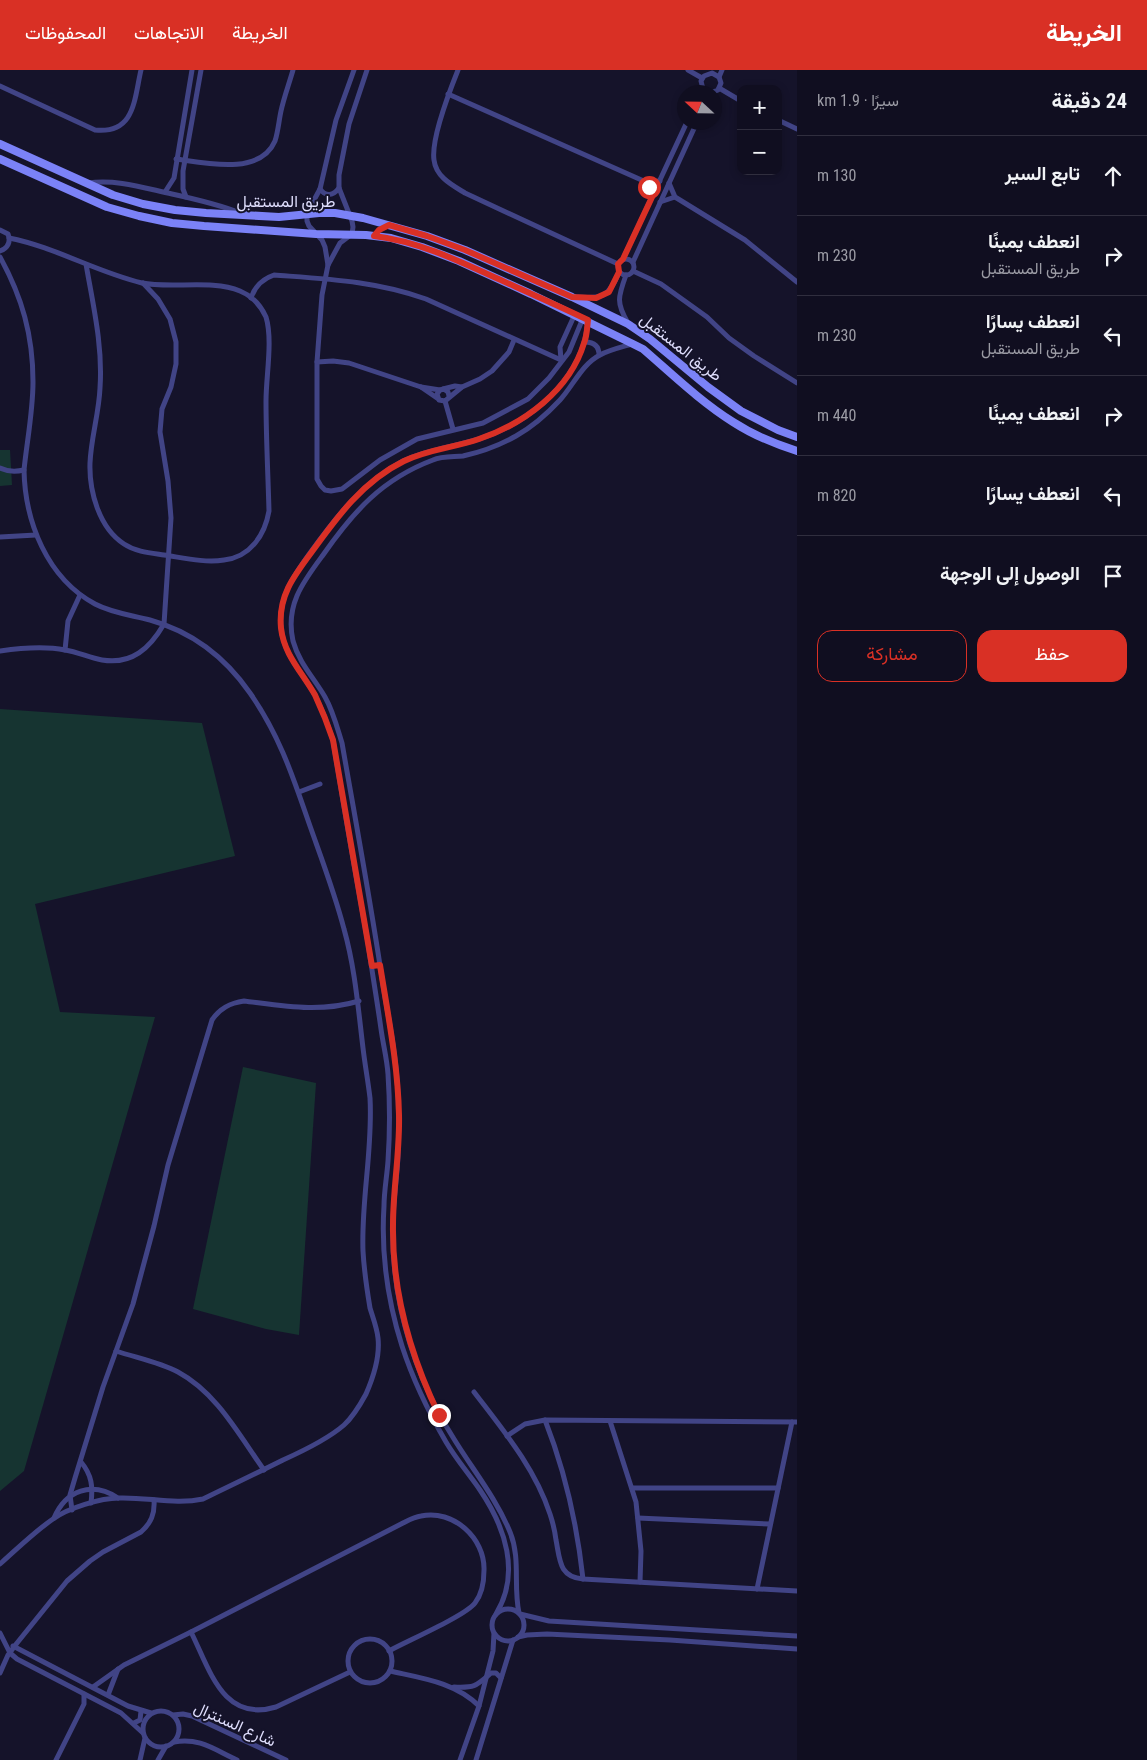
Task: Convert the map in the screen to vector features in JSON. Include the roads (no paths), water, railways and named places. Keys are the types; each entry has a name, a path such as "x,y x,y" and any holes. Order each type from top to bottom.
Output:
{"main road":[{"name":"طريق المستقبل","path":"0,144 113,194 144,204 175,210 279,217 335,213 350,215 427,236 465,250 628,324 650,339 708,387 742,411 778,430 797,437"},
{"path":"18,168 23,164 25,156"},
{"name":"طريق المستقبل","path":"0,159 107,207 139,216 172,223 204,226 391,238 441,254 575,314 643,349 699,397 733,422 772,442 797,451"},
{"path":"35,175 34,169 39,162"},
{"path":"279,217 289,223 292,231"},
{"path":"374,236 379,230 389,225"}],"street":[{"path":"0,86 95,130 106,131 122,124 131,113 141,70"},
{"path":"165,192 174,178 192,70"},
{"path":"186,197 182,180 201,70"},
{"path":"176,159 235,165 251,163 265,155 274,142 284,98 293,70"},
{"path":"328,265 325,247 307,221 307,214 320,189 336,120 354,70"},
{"path":"367,70 349,124 339,175 339,188 352,221 352,234 340,243 328,265 322,295 317,362 317,479 320,486 331,491 342,489 380,460 417,439 483,423 528,398 548,378 569,352 585,319"},
{"path":"458,70 448,94 434,147 434,161 438,172 448,184 618,264"},
{"path":"688,70 702,78"},
{"path":"720,85 719,77 722,70"},
{"path":"701,85 702,78 710,72 719,77"},
{"path":"722,90 737,99"},
{"path":"448,94 646,182 660,181"},
{"path":"782,122 797,130"},
{"path":"618,264 623,259 683,130"},
{"path":"633,271 633,262 692,130"},
{"path":"87,183 113,182 165,192 222,206 245,215"},
{"path":"646,182 653,195"},
{"path":"668,183 675,197 745,240 797,282"},
{"path":"320,189 324,194 330,195 336,193 339,188"},
{"path":"660,202 675,197"},
{"path":"0,251 4,250 8,245 9,238 8,234 1,230"},
{"path":"9,238 32,243 143,283 230,288 245,293 263,312 268,329 266,400 269,511 267,524 261,537 252,547 240,555 228,560 214,562 136,550 124,544 106,524 93,494 91,478 90,462 100,388 101,354 86,264"},
{"path":"0,257 13,281 25,314 32,349 33,384 24,470 25,493 36,535 45,553 62,576 80,595 116,612 164,624 186,634 216,653 248,690 272,726 287,757 344,926 359,1001 370,1098 370,1148 364,1198 363,1252 370,1306 379,1339 373,1377 356,1411 343,1426 309,1448 203,1499 188,1503 118,1498 91,1503 72,1510 54,1518 0,1564"},
{"path":"623,259 630,259 633,262"},
{"path":"572,297 596,298 609,292 619,272 618,264"},
{"path":"628,324 618,300 626,276 633,271"},
{"path":"633,271 661,284 707,317 729,338 797,383"},
{"path":"619,272 626,276"},
{"path":"251,298 253,291 262,281 274,275 354,281 404,291 426,299 561,360"},
{"path":"0,651 40,648 65,650 103,660 118,660 133,656 146,649 156,638 164,624 171,507 160,432 162,409 171,387 176,364 176,342 170,319 158,299 143,283"},
{"path":"561,360 560,347 575,314"},
{"path":"460,1760 479,1706 493,1651 493,1620 506,1593 509,1562 504,1539 493,1511 480,1489 447,1444 421,1396 401,1344 385,1262 383,1234 390,1118 388,1073 372,966 333,740 325,716 314,694 291,659 281,628 281,611 284,595 296,572 336,517 356,495 378,477 403,462 429,450 455,446 505,428 528,416 552,395 571,370 585,342 585,319"},
{"path":"445,401 462,386 492,371 505,357 514,340"},
{"path":"585,342 596,345 599,355"},
{"path":"476,1760 501,1679 516,1639 522,1634 524,1624 516,1592 517,1559 511,1535 501,1512 453,1439 435,1406 416,1363 401,1310 395,1272 393,1226 398,1158 397,1076 380,965 342,743 335,719 325,697 297,653 291,627 295,600 300,587 345,524 364,503 385,485 409,470 435,459 463,456 491,448 516,436 540,420 561,400 578,377 599,355 633,344"},
{"path":"317,362 349,363 421,387 448,392 449,396"},
{"path":"437,398 437,394 441,390 448,387 462,386"},
{"path":"421,387 441,401 445,401"},
{"path":"445,401 453,429"},
{"path":"0,468 15,472 24,470"},
{"path":"0,537 36,535"},
{"path":"65,650 68,621 80,595"},
{"path":"299,792 320,784"},
{"path":"372,966 380,965"},
{"path":"72,1510 70,1495 102,1387 116,1351 144,1265 168,1165 210,1026 216,1014 233,1002 244,1001 327,1008 359,1001"},
{"path":"116,1351 170,1369 200,1386 218,1405 264,1470"},
{"path":"474,1392 532,1472 550,1514 560,1561 568,1575 583,1579 797,1591"},
{"path":"507,1436 524,1424 545,1420 794,1422 757,1589"},
{"path":"545,1420 562,1467 570,1499 583,1579"},
{"path":"610,1420 632,1488 638,1518 641,1551 640,1582"},
{"path":"81,1462 88,1472 93,1489 91,1503"},
{"path":"632,1488 778,1488"},
{"path":"54,1518 63,1502 70,1495 78,1492 93,1489 110,1493 118,1498"},
{"path":"0,1673 14,1647 57,1592 78,1570 103,1552 141,1532 148,1526 154,1509 154,1500"},
{"path":"94,1687 118,1668 412,1519 430,1516 452,1520 464,1527 474,1537 481,1550 484,1570 481,1591 475,1603 463,1613 389,1651"},
{"path":"638,1518 770,1524"},
{"path":"496,1614 510,1608 520,1613 549,1621 797,1636"},
{"path":"608,1637 609,1624"},
{"path":"191,1632 223,1694 238,1706 248,1709 267,1710 276,1707 350,1672"},
{"path":"0,1633 10,1653 28,1665 121,1713 134,1723 148,1742 156,1746 166,1746 174,1742 179,1731 179,1725 173,1715 165,1711 151,1713 141,1711 128,1706 6,1643"},
{"path":"494,1633 506,1641 537,1634 797,1649"},
{"path":"366,1640 379,1641 389,1651 392,1660 390,1671 382,1680 369,1684 362,1682 350,1672 348,1666 350,1652 359,1642 366,1640"},
{"path":"28,1665 33,1657"},
{"path":"108,1695 118,1668"},
{"path":"390,1671 451,1687 464,1693 479,1706"},
{"path":"451,1687 479,1684 491,1673 496,1673 501,1679"},
{"path":"66,1685 70,1676"},
{"path":"56,1760 84,1704 84,1694"},
{"path":"84,1704 93,1698"},
{"path":"134,1723 141,1718 141,1711"},
{"path":"140,1760 144,1722 151,1713"},
{"name":"شارع السنترال","path":"173,1715 183,1714 192,1716 286,1760"},
{"name":"شارع السنترال","path":"174,1742 192,1740 199,1742 236,1760"},
{"path":"158,1760 166,1746"}]}
